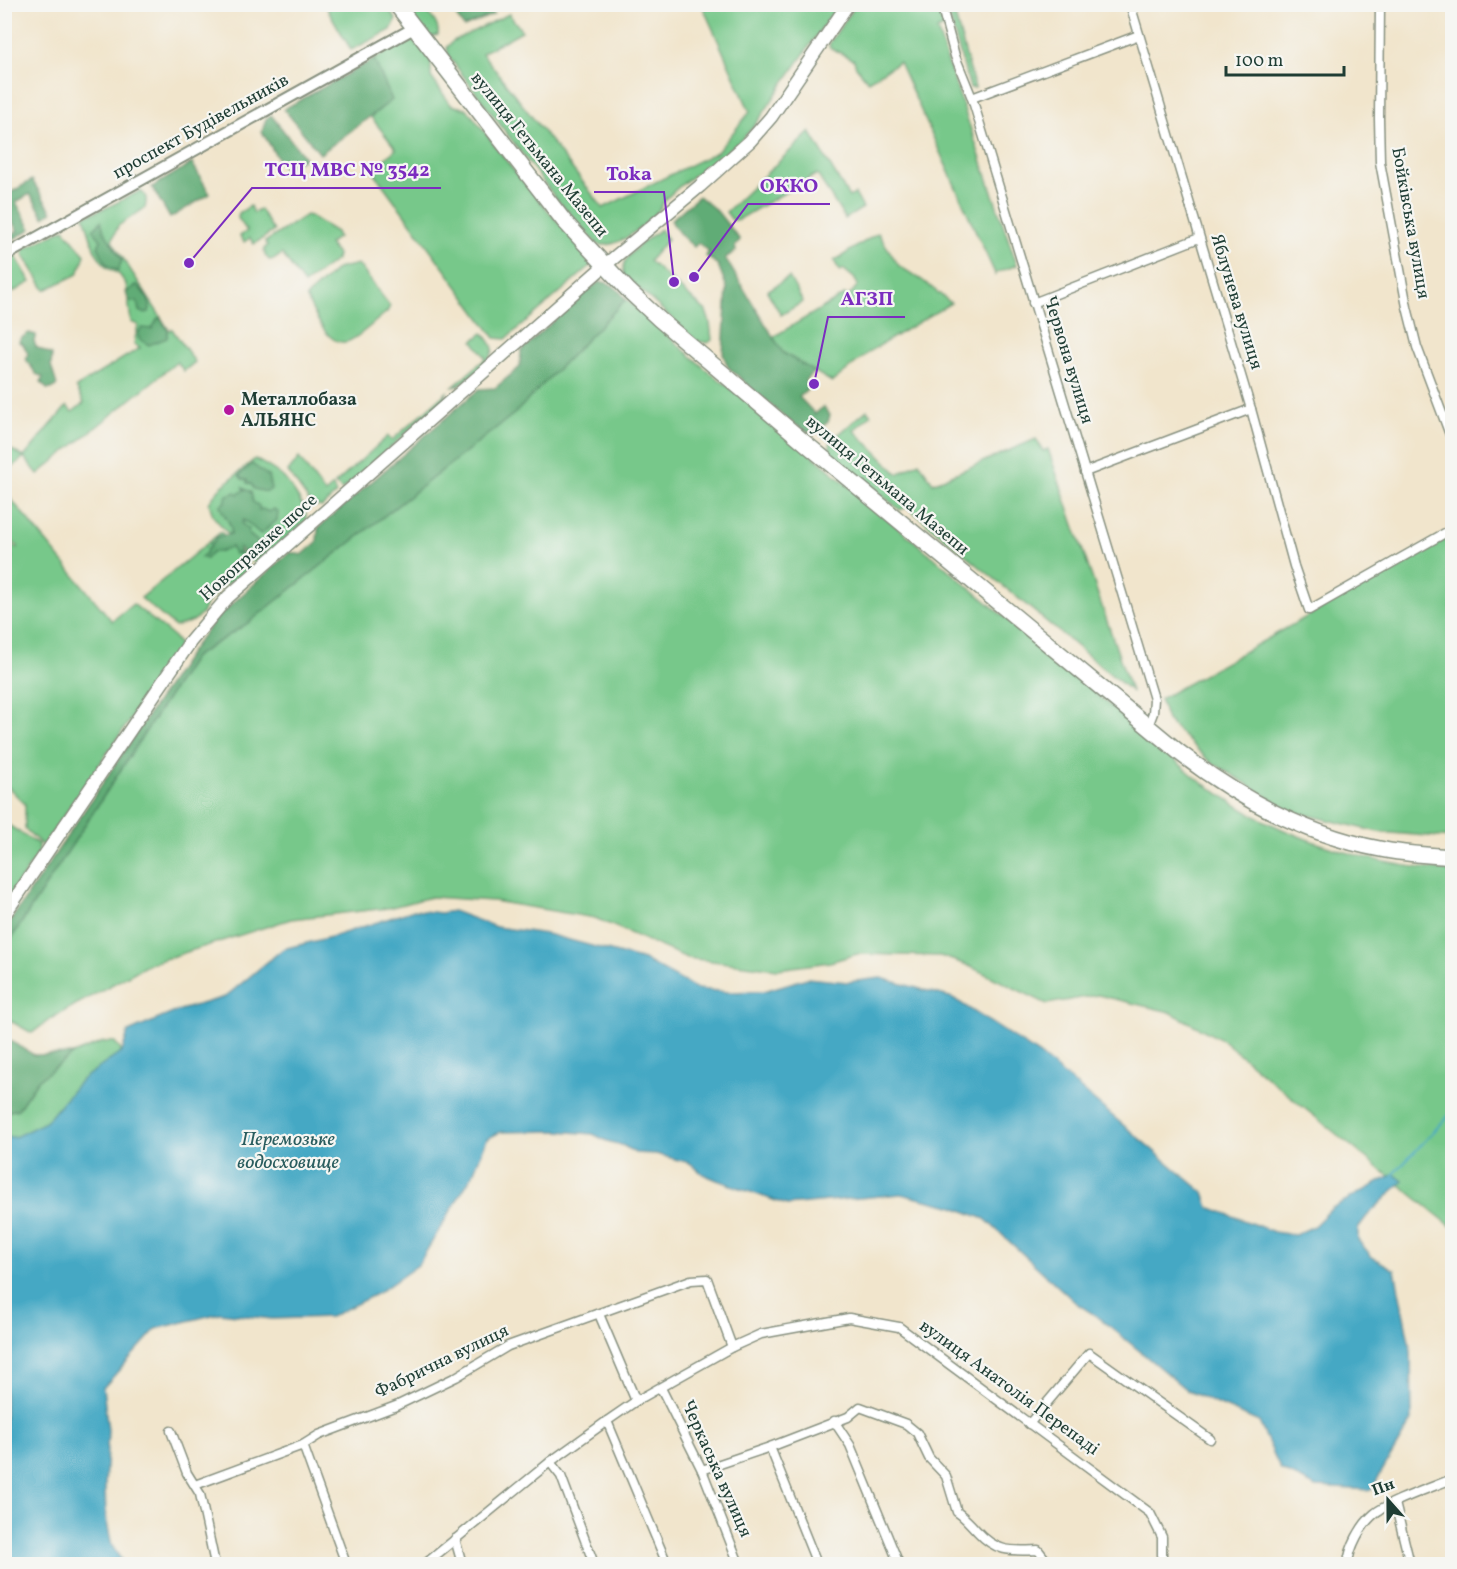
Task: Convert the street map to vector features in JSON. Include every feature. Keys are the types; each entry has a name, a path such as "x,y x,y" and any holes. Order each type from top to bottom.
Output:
{"highway":[{"name":"вулиця Гетьмана Мазепи","path":"396,4 552,206 604,266 659,319 1180,753 1218,781 1286,820 1361,845 1409,854 1452,857"}],"main road":[{"name":"Новопразьке шосе","path":"4,915 178,658 199,629 228,597 604,266 750,141 771,117 848,4"}],"street":[{"name":"Червона вулиця","path":"941,4 955,56 972,98 1154,699 1153,712 1148,726"},
{"name":"Яблунева вулиця","path":"1130,4 1251,409 1294,566 1309,610 1452,529"},
{"name":"Бойківська вулиця","path":"1380,4 1380,162 1407,307 1417,347 1452,440"},
{"name":"проспект Будівельників","path":"4,256 414,28"},
{"path":"972,98 1139,35"},
{"path":"1033,303 1199,238"},
{"path":"1085,471 1251,409"},
{"name":"Фабрична вулиця","path":"195,1485 303,1445 319,1435 396,1406 456,1377 508,1346 691,1280 706,1279 732,1347"},
{"path":"599,1314 636,1401"},
{"name":"вулиця Анатолія Перепаді","path":"425,1564 550,1462 636,1401 732,1347 761,1334 849,1318 899,1328 1150,1513 1161,1537 1162,1564"},
{"path":"1029,1424 1089,1353 1210,1439"},
{"name":"Черкаська вулиця","path":"661,1388 702,1470 739,1564"},
{"path":"702,1470 770,1448 848,1417 860,1407 906,1424 917,1433 929,1458 946,1476 957,1512 968,1519 977,1532 995,1547 1010,1551 1038,1550 1049,1564"},
{"path":"607,1421 667,1564"},
{"path":"834,1421 850,1444 899,1564"},
{"path":"171,1431 187,1473 200,1494 215,1564"},
{"path":"303,1445 346,1564"},
{"path":"770,1448 817,1564"},
{"path":"550,1462 561,1476 594,1564"},
{"path":"1348,1564 1361,1529 1374,1513 1452,1479"},
{"path":"1395,1503 1410,1564"},
{"path":"454,1539 462,1564"}],"green space":[{"path":"325,5 385,5 396,19 391,30 351,50"},
{"path":"401,5 421,5 435,23 438,35 428,38"},
{"path":"456,5 463,13 482,5 492,5 494,14 464,27 449,6"},
{"path":"702,5 838,5 753,128 742,139 675,190 657,212 636,231 612,244 597,244 554,196 458,69 448,55 447,47 453,41 509,14 522,31 482,53 603,208 717,152 750,112"},
{"path":"856,5 936,5 944,27 937,30 1017,265 996,273 996,276 899,62 868,81 856,67 854,60 829,47 830,42"},
{"path":"946,5 952,5 975,88 970,88"},
{"path":"413,41 423,48 431,59 431,77 451,105 467,109 518,176 591,260 591,265 587,269 506,339 495,338 372,170 396,149 371,117 391,100 374,59 402,43"},
{"path":"374,59 392,100 320,154 284,109"},
{"path":"271,115 305,158 284,169 262,132 266,119"},
{"path":"810,132 849,197 855,194 863,208 845,219 817,174 738,220 732,220 726,212"},
{"path":"192,163 210,194 170,218 152,187"},
{"path":"32,180 52,212 44,217 30,194 16,202 31,229 5,244 5,239 18,231 5,211 5,196"},
{"path":"140,191 146,198 145,208 118,226 112,241 169,330 172,329 195,362 184,371 177,362 38,474 24,457 67,406 72,412 84,403 76,387 140,348 134,344 138,325 131,322 126,284 119,274 106,267 95,251 84,216"},
{"path":"699,196 717,211 740,240 735,246 736,251 725,258 783,353 815,372 805,380 810,387 799,397 815,414 823,407 830,415 828,422 815,432 805,431 786,419 728,367 723,354 727,288 718,265 706,256 709,251 698,243 694,247 678,232 671,220"},
{"path":"250,206 254,213 260,209 274,231 254,244 250,238 244,242 240,236 247,231 238,218 239,213"},
{"path":"306,215 336,232 338,237 329,244 337,254 336,260 304,284 282,254 269,260 264,249 267,246 265,242"},
{"path":"101,221 104,231 122,260 118,271 107,265 98,247 101,240 93,230"},
{"path":"64,229 85,255 78,274 45,290 23,254 24,249"},
{"path":"660,229 668,239 649,261 706,311 712,340 708,343 697,341 625,276 623,269 629,256"},
{"path":"878,233 899,266 922,280 951,303 872,350 832,382 782,352 773,337 844,295 849,296 858,285 854,278 843,269 840,271 834,261"},
{"path":"15,255 31,282 8,295 5,290 4,261"},
{"path":"358,264 390,306 387,312 358,335 349,341 341,342 334,340 322,327 306,297 337,269"},
{"path":"789,277 803,302 781,315 767,291"},
{"path":"599,282 611,285 626,299 515,413 248,623 194,657 5,948 5,929 191,651 215,619 290,552 302,555 317,542 318,528 479,389 495,388 520,367 521,351"},
{"path":"137,285 149,301 149,312 139,311 137,301 132,302 128,299 126,292"},
{"path":"626,299 709,372 744,398 1201,782 1253,815 1306,839 1378,860 1452,871 1452,1227 1224,1041 1170,1012 1098,995 1047,1004 967,965 940,956 857,954 830,962 778,969 687,958 595,918 493,901 431,897 388,908 291,919 149,964 52,1018 32,1033 5,1018 5,948 194,657 248,623 515,413"},
{"path":"158,318 168,330 167,338 149,345 139,339 138,333 142,328 152,329"},
{"path":"29,333 36,335 34,341 36,347 52,355 51,366 57,385 52,389 47,389 41,382 43,377 36,374 26,359 28,354 23,344 19,342"},
{"path":"483,333 492,344 492,354 477,372 453,387 486,358 473,341"},
{"path":"447,392 445,399 342,490 335,484 388,436 392,440"},
{"path":"867,410 871,415 854,430 898,474 919,462 933,483 1036,439 1043,451 1048,449 1131,691 907,507 900,510 829,452 831,441"},
{"path":"4,445 24,457 5,474"},
{"path":"299,458 325,493 333,486 336,494 322,507 313,505 309,501 288,472"},
{"path":"255,459 284,478 299,499 306,517 306,521 260,563 252,562 213,516 209,503 219,489"},
{"path":"252,464 268,476 271,489 267,492 254,489 251,484 247,483 247,480 242,479 239,475"},
{"path":"243,488 251,492 253,502 259,506 259,510 269,512 274,509 278,512 277,520 261,534 243,520 242,524 249,529 248,533 261,545 264,555 260,559 249,556 239,547 239,554 234,554 231,547 220,552 212,552 206,559 201,557 216,537 231,534 231,527 220,505 225,502 227,495 235,492 238,494 244,490"},
{"path":"5,492 112,621 133,604 174,637 179,644 177,652 43,846 25,829 25,804 5,784 4,569 12,557 5,553 5,540 17,548 18,546 7,538 8,530 5,531"},
{"path":"221,532 247,559 249,570 222,587 206,604 202,614 193,621 175,627 141,598"},
{"path":"1452,535 1452,838 1378,832 1291,811 1208,760 1167,720 1160,699"},
{"path":"5,823 38,844 39,852 5,903"},
{"path":"5,1038 34,1055 73,1054 38,1080 18,1109 5,1112"},
{"path":"103,1042 115,1042 122,1052 81,1080 46,1122 15,1137 5,1138 4,1112 18,1109 38,1080 73,1054"}],"water":[{"name":"Перемозьке водосховище","path":"414,910 441,913 453,911 496,927 547,934 644,960 697,989 728,992 764,991 807,978 848,982 881,978 953,998 1040,1055 1204,1193 1209,1207 1274,1232 1295,1235 1314,1226 1332,1208 1394,1174 1403,1181 1367,1216 1358,1228 1358,1240 1372,1257 1395,1270 1411,1352 1412,1420 1371,1490 1317,1487 1281,1470 1259,1422 1188,1391 1101,1319 1076,1303 985,1219 951,1206 901,1194 787,1205 703,1174 690,1163 656,1154 635,1153 624,1146 593,1134 558,1131 500,1132 487,1139 473,1174 418,1265 378,1293 330,1317 272,1319 220,1313 156,1329 103,1388 108,1430 106,1518 112,1546 124,1564 5,1564 5,1138 15,1137 46,1122 81,1080 122,1052 128,1032 180,1010 225,997 283,949 335,936"}],"waterway":[{"path":"1393,1175 1452,1112"}],"place":[{"name":"ТСЦ МВС № 3542","path":"189,263"},
{"name":"ОККО","path":"694,277"},
{"name":"Toka","path":"674,282"},
{"name":"АГЗП","path":"814,384"},
{"name":"Металлобаза АЛЬЯНС","path":"229,410"}]}
